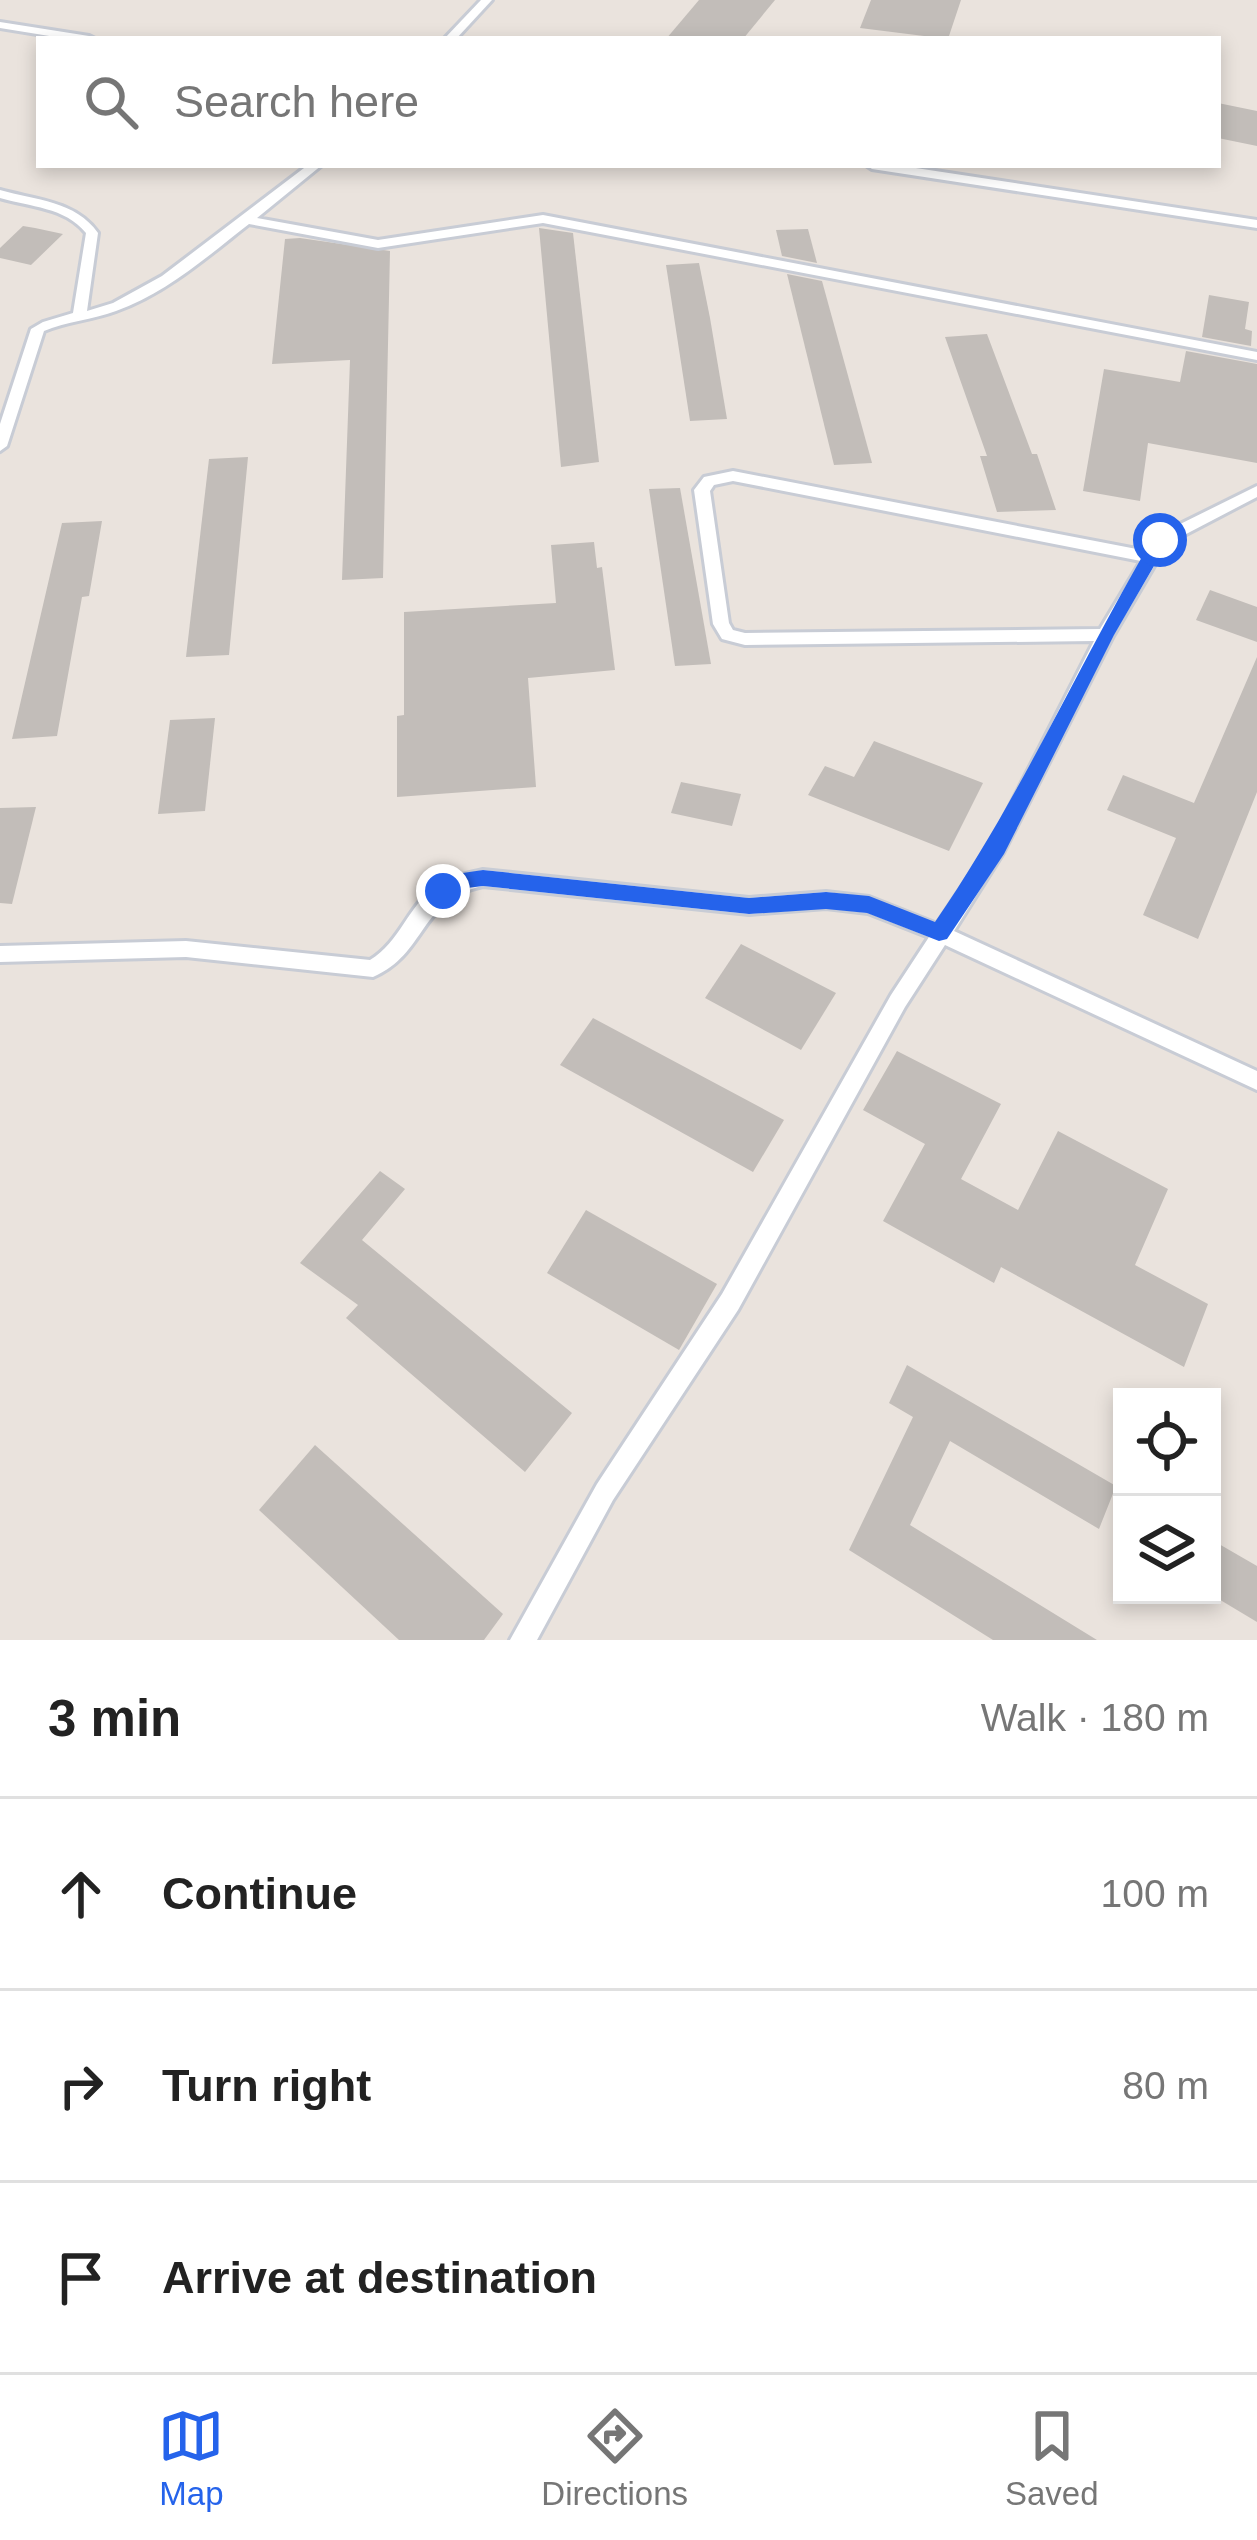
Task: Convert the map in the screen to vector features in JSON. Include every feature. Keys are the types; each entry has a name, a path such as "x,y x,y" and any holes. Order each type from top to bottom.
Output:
{"lane":[{"path":"453,36 487,0"},
{"path":"0,25 69,36"},
{"path":"0,446 38,328 80,313 116,308 312,168"},
{"path":"892,168 1256,224"},
{"path":"0,194 67,212 88,223 92,232 80,313"},
{"path":"243,219 378,244 543,219 1257,356"},
{"path":"1106,634 745,639 728,635 721,624 702,490 709,481 733,476 1150,557"},
{"path":"523,1640 605,1492 730,1302 939,933 997,848 1106,634 1160,540 1257,491"},
{"path":"0,954 186,949 374,969 388,962 426,903 464,880 483,878 749,906 826,901 869,904 1257,1082"}],"building":[{"path":"699,0 775,0 745,36 669,36"},
{"path":"871,0 961,0 949,36 860,28"},
{"path":"1221,104 1257,111 1257,146 1221,139"},
{"path":"23,226 63,234 31,265 0,258 0,248"},
{"path":"539,228 573,233 599,462 561,467"},
{"path":"808,229 817,263 782,256 776,230"},
{"path":"285,239 390,251 383,578 342,580 350,360 272,364"},
{"path":"699,263 727,419 690,421 666,265"},
{"path":"787,274 822,281 872,463 834,465"},
{"path":"1209,295 1249,302 1245,329 1252,331 1251,346 1202,337"},
{"path":"987,334 1056,510 997,512 980,456 987,456 945,337"},
{"path":"1186,351 1257,364 1257,463 1148,443 1140,501 1083,491 1104,369 1180,382"},
{"path":"248,457 229,655 186,657 209,459"},
{"path":"680,488 711,664 675,666 649,489"},
{"path":"102,521 89,596 82,597 57,736 12,739 62,523"},
{"path":"594,542 597,568 602,567 615,670 528,678 536,787 397,797 397,716 404,715 404,612 556,603 551,545"},
{"path":"1210,590 1257,607 1257,642 1196,620"},
{"path":"1257,657 1257,792 1198,939 1143,915 1176,838 1107,810 1123,775 1194,803"},
{"path":"215,718 205,811 158,814 170,720"},
{"path":"874,741 983,783 949,851 808,795 825,766 854,777"},
{"path":"681,782 741,794 732,826 671,813"},
{"path":"36,807 12,904 0,903 0,808"},
{"path":"741,944 836,993 801,1050 705,998"},
{"path":"593,1018 784,1120 753,1172 560,1065"},
{"path":"897,1051 1001,1104 961,1179 1018,1210 1058,1131 1168,1189 1135,1265 1208,1304 1184,1367 1001,1267 994,1283 883,1221 925,1144 863,1110"},
{"path":"380,1171 405,1189 362,1240 572,1413 525,1472 346,1318 358,1305 300,1263"},
{"path":"586,1210 717,1284 679,1350 547,1273"},
{"path":"907,1365 1113,1484 1099,1529 950,1441 910,1525 1097,1640 993,1640 849,1550 913,1417 889,1403"},
{"path":"315,1445 503,1614 484,1640 399,1640 259,1510"},
{"path":"1221,1545 1257,1566 1257,1622 1221,1600"}],"route":[{"path":"443,891 464,880 483,878 749,906 826,901 869,904 939,933 997,848 1106,634 1160,540"}]}
